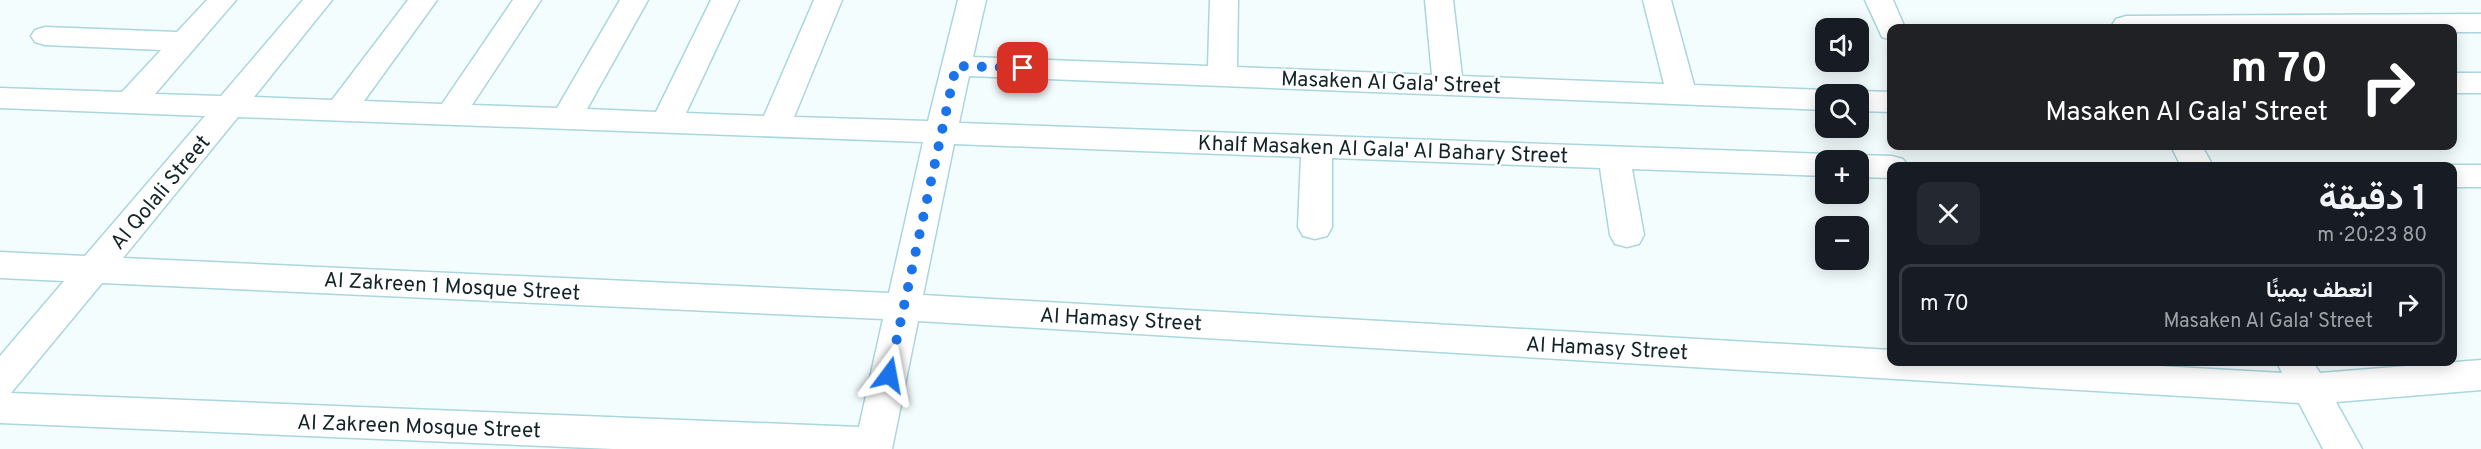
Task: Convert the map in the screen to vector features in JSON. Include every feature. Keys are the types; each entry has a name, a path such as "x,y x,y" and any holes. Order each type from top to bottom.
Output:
{"street":[{"path":"130,103 222,0"},
{"name":"Al Qolali Street","path":"0,382 96,270 318,0"},
{"path":"341,110 423,0"},
{"path":"451,114 527,0"},
{"path":"566,119 634,0"},
{"path":"666,122 725,0"},
{"path":"775,126 828,0"},
{"path":"873,447 905,307 940,132 972,0"},
{"path":"1222,76 1224,0"},
{"path":"1439,0 1448,85"},
{"path":"1657,0 1682,94"},
{"path":"1879,0 1889,24"},
{"path":"2267,0 2288,24"},
{"path":"2123,18 2248,24"},
{"path":"2417,24 2481,23"},
{"path":"45,36 185,42"},
{"name":"Masaken Al Gala' Street","path":"956,66 1815,99"},
{"path":"2457,83 2481,83"},
{"name":"Khalf Masaken Al Gala' Al Bahary Street","path":"0,98 1815,165"},
{"path":"1869,101 1887,102"},
{"path":"1315,227 1317,147"},
{"path":"1614,157 1627,235"},
{"path":"1869,166 1887,167"},
{"path":"2457,176 2481,176"},
{"name":"Al Zakreen 1 Mosque Street","path":"0,265 905,307"},
{"name":"Al Hamasy Street","path":"905,307 1887,355"},
{"name":"Al Hamasy Street","path":"2116,366 2301,375 2481,375"},
{"path":"2301,375 2343,449"},
{"name":"Al Zakreen Mosque Street","path":"0,408 873,447"}],"route":[{"path":"889,375 956,66 1023,68"}]}
